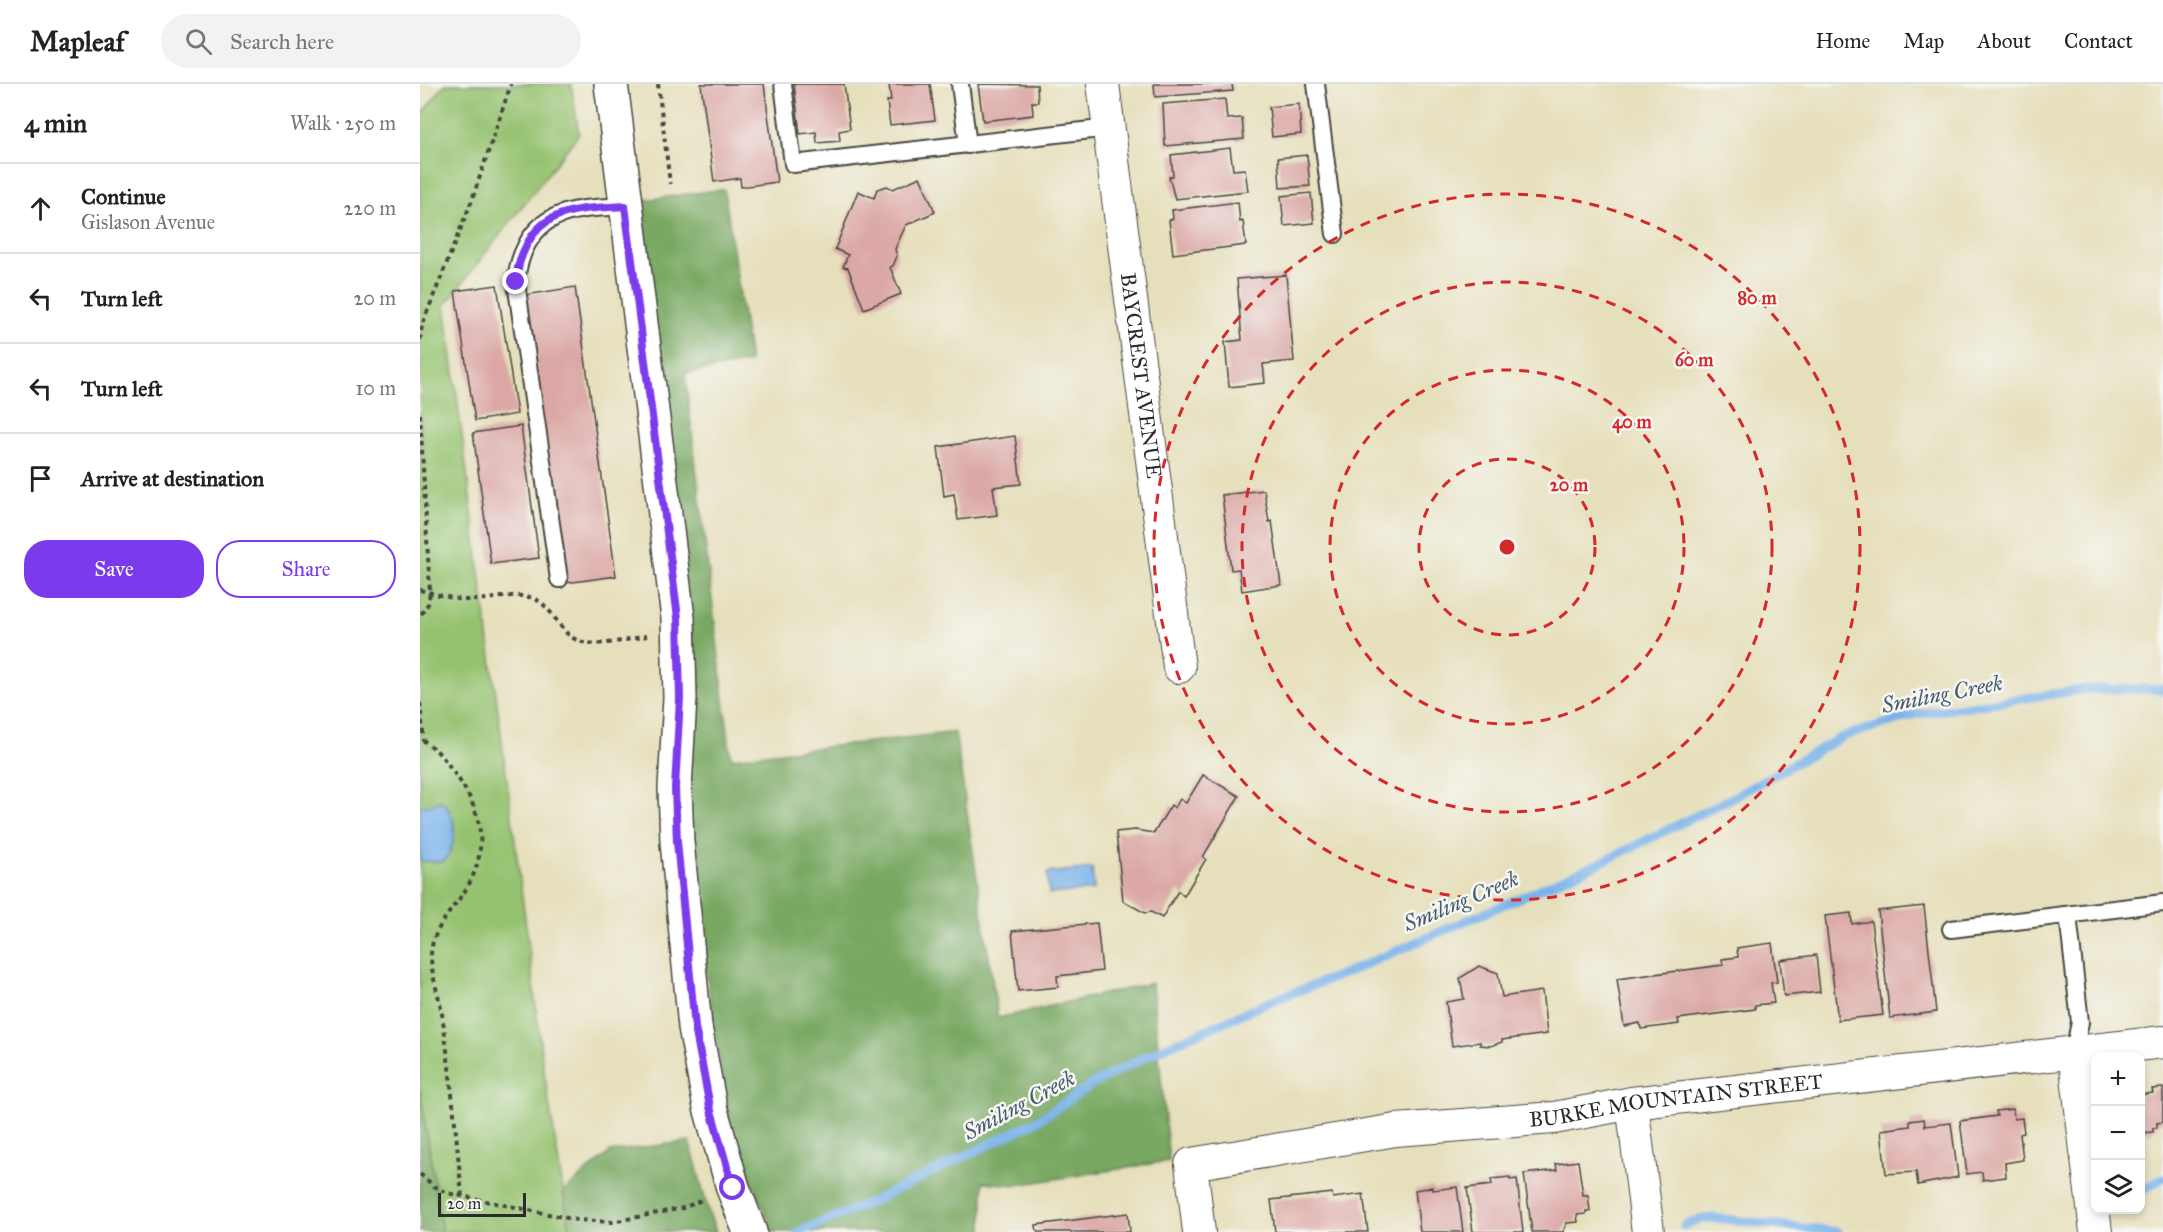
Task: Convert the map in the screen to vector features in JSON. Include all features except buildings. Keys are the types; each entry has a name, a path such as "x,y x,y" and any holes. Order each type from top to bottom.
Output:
{"street":[{"path":"611,84 678,632 680,698 675,788 681,896 695,1027 710,1107 734,1191 750,1232"},
{"name":"BAYCREST AVENUE","path":"1103,84 1179,667"},
{"name":"BURKE MOUNTAIN STREET","path":"1199,1232 1191,1164 1396,1131 1554,1118 1632,1103 2163,1042"},
{"path":"2074,1052 2096,1232"},
{"path":"1632,1103 1648,1232"}],"lane":[{"path":"783,84 793,164 1108,128"},
{"path":"960,84 969,145"},
{"path":"1316,84 1335,234"},
{"path":"559,579 516,282 517,266 526,245 540,227 555,217 574,212 625,206"},
{"path":"1951,928 2163,903"},
{"path":"2068,915 2080,1022 2074,1052"}],"path":[{"path":"420,340 425,316 472,200 512,84"},
{"path":"658,84 670,184"},
{"path":"420,414 430,592 428,604 420,616"},
{"path":"420,590 472,601 527,596 537,600 548,609 563,630 580,642 593,644 678,632"},
{"path":"420,703 422,740 438,751 469,793 478,815 480,838 478,860 469,884 438,928 431,955 441,1013 462,1196"},
{"path":"420,1174 447,1193 577,1220 612,1222 683,1208 734,1191"}],"green space":[{"path":"445,84 571,84 579,134 445,305 543,1066 570,1232 442,1232 420,1089 420,116"},
{"path":"724,189 750,362 685,374 731,758 955,732 998,1018 1152,983 1169,1161 1017,1185 983,1182 983,1232 773,1232 728,1123 694,886 637,201"},
{"path":"420,1089 442,1232 420,1232"},
{"path":"690,1141 716,1232 570,1232 563,1192 610,1152"}],"water":[{"path":"440,801 451,813 454,830 452,848 443,862 420,861 420,805 428,806"},
{"path":"1092,868 1094,890 1049,894 1047,873"}],"waterway":[{"name":"Smiling Creek","path":"798,1232 867,1204 1035,1122 1093,1084 1148,1055 1600,863 1730,799 1844,736 1917,714 2087,689 2163,689"},
{"path":"2145,1189 2163,1178"},
{"path":"1684,1226 1701,1219 1715,1218 1838,1232"}],"route":[{"path":"516,282 517,266 526,245 540,227 555,217 574,212 625,206 678,618 680,698 675,788 677,842 695,1027 710,1107 733,1188"}]}
